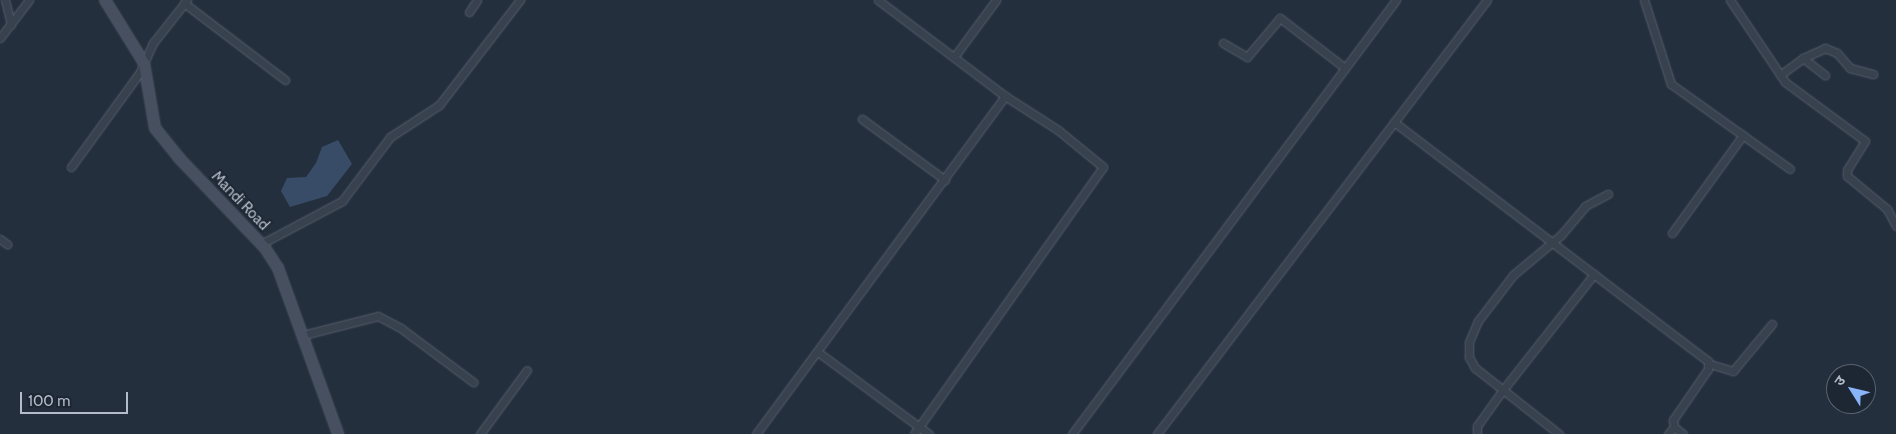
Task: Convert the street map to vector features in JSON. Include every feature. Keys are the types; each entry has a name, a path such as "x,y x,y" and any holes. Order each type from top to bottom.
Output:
{"street":[{"path":"5,0 11,24"},
{"path":"0,38 29,0"},
{"name":"Mandi Road","path":"105,0 144,63 155,128 180,158 260,244 278,268 338,434"},
{"path":"469,12 477,0"},
{"path":"260,244 342,201 390,137 440,105 520,0"},
{"path":"878,0 1005,96 1058,130 1102,165 1103,170 914,434"},
{"path":"954,57 996,0"},
{"path":"1072,434 1396,0"},
{"path":"1157,434 1487,0"},
{"path":"1644,0 1671,84 1790,169"},
{"path":"1730,0 1790,86 1865,141 1847,170 1847,176 1887,209 1896,226"},
{"path":"70,167 144,63 153,43 186,2 285,80"},
{"path":"1223,43 1247,57 1275,20 1282,18 1345,68"},
{"path":"1780,74 1803,58 1821,49 1830,49 1850,68 1873,74"},
{"path":"1803,58 1825,76"},
{"path":"756,434 945,180 1005,96"},
{"path":"862,119 945,180"},
{"path":"1394,122 1710,364 1733,371 1772,324"},
{"path":"1672,233 1743,135"},
{"path":"1559,434 1502,392 1471,364 1469,342 1478,321 1513,275 1553,242 1585,206 1608,194"},
{"path":"0,239 7,244"},
{"path":"1477,434 1477,426 1594,274"},
{"path":"303,335 378,316 402,329 473,382"},
{"path":"818,352 929,434"},
{"path":"1668,434 1674,427 1675,415 1710,364"},
{"path":"480,434 527,370"},
{"path":"1674,427 1683,434"}],"water":[{"path":"338,140 352,164 327,196 290,207 281,191 287,178 306,177 316,163 322,147"}]}
